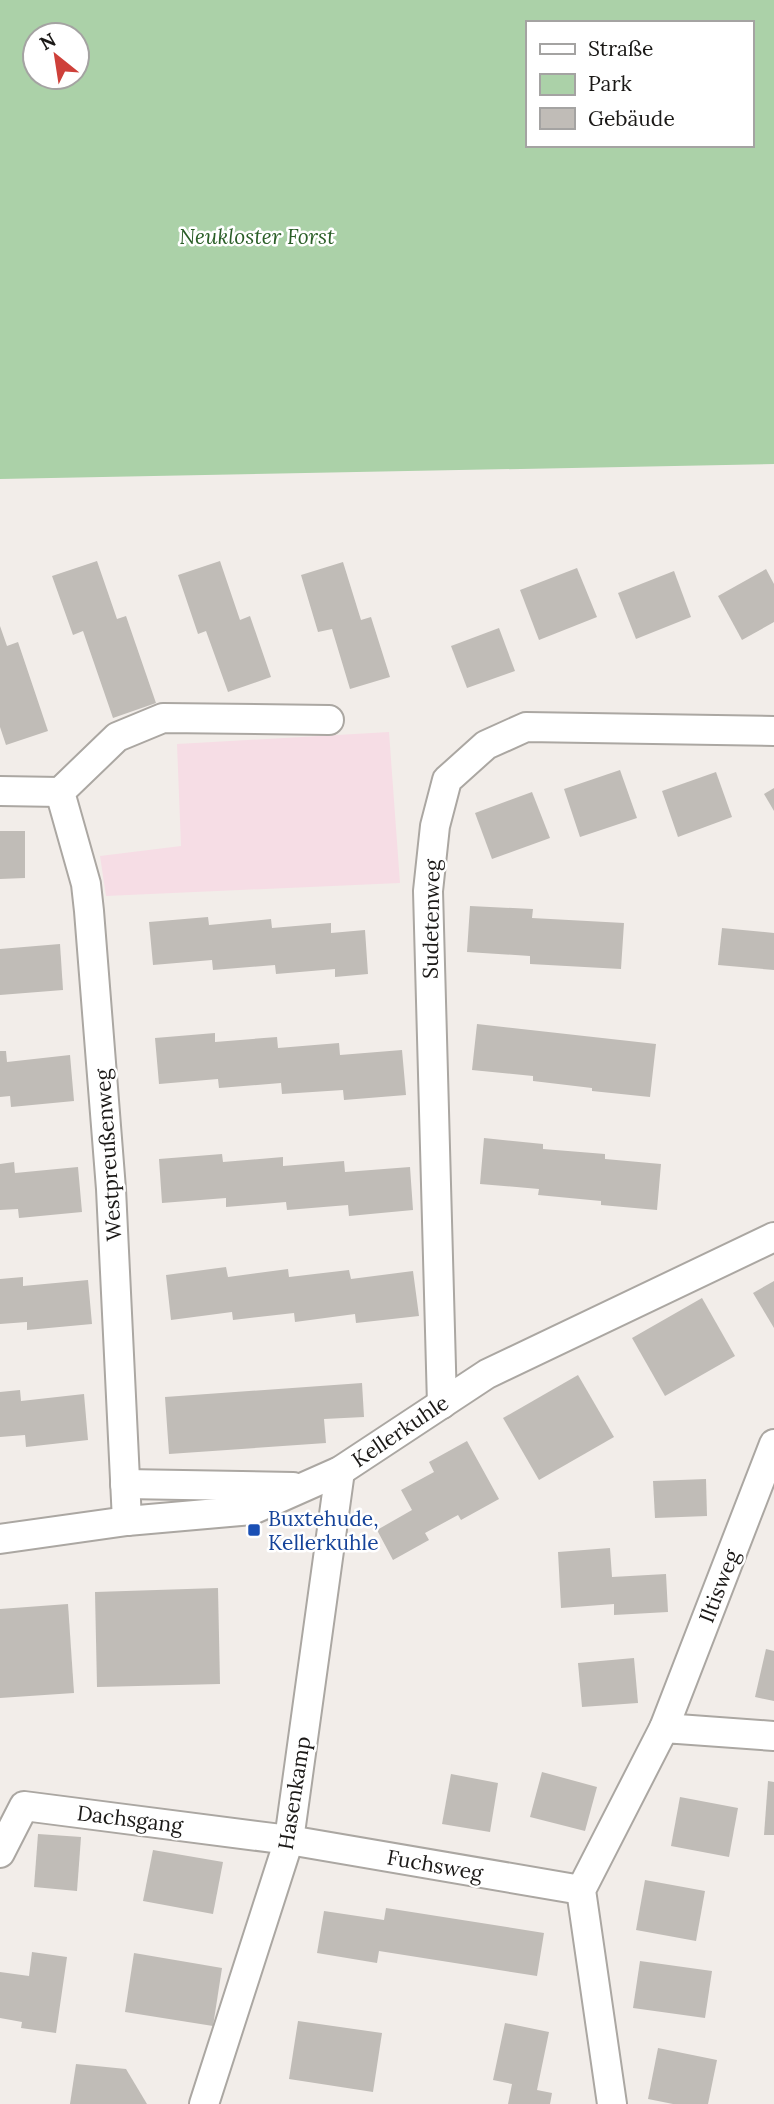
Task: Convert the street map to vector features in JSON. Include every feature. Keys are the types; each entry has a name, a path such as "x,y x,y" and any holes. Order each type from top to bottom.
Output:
{"street":[{"path":"0,792 61,792 117,737 163,719 329,720"},
{"name":"Sudetenweg","path":"442,1404 428,891 435,826 447,780 486,745 526,727 774,731"},
{"name":"Westpreußenweg","path":"61,792 86,884 111,1189 127,1521"},
{"name":"Kellerkuhle","path":"0,1539 127,1521 252,1510 340,1471 487,1374 774,1237"},
{"name":"Iltisweg","path":"664,1728 774,1444"},
{"name":"Hasenkamp","path":"204,2104 289,1840 340,1471"},
{"path":"125,1484 303,1488"},
{"path":"612,2104 581,1890 664,1728 774,1736"},
{"name":"Dachsgang","path":"0,1853 24,1805 289,1840"},
{"name":"Fuchsweg","path":"289,1840 581,1890"}],"shaded area":[{"path":"389,732 400,883 106,896 100,856 181,846 177,744"}],"green space":[{"name":"Neukloster Forst","path":"0,0 774,0 774,464 0,479"}],"building":[{"path":"97,561 117,619 126,616 156,703 113,718 83,631 73,635 52,576"},
{"path":"220,561 240,620 250,616 271,677 228,692 206,631 198,634 178,575"},
{"path":"343,562 361,620 371,617 390,677 350,689 332,629 318,632 301,575"},
{"path":"577,568 597,617 539,640 520,590"},
{"path":"766,569 774,584 774,622 742,640 718,596"},
{"path":"674,571 691,617 636,639 618,593"},
{"path":"0,626 7,646 18,642 48,731 6,745 0,727"},
{"path":"499,628 515,671 467,688 451,646"},
{"path":"620,770 637,818 580,837 564,789"},
{"path":"716,772 732,817 678,837 662,791"},
{"path":"774,788 774,811 764,794"},
{"path":"532,792 550,838 492,859 475,813"},
{"path":"0,831 25,831 25,878 0,879"},
{"path":"470,906 533,909 532,918 624,923 621,969 530,964 530,956 467,952"},
{"path":"208,917 209,925 271,919 272,928 331,923 331,933 365,930 368,974 335,977 335,969 276,974 275,965 213,970 212,960 153,965 149,922"},
{"path":"722,928 774,933 774,970 718,965"},
{"path":"60,944 63,990 0,995 0,949"},
{"path":"477,1024 656,1044 650,1097 533,1081 533,1076 472,1070"},
{"path":"215,1033 215,1042 277,1037 278,1048 339,1043 340,1055 402,1050 406,1095 344,1100 343,1090 282,1094 281,1083 219,1088 218,1079 159,1084 155,1038"},
{"path":"0,1051 6,1051 7,1062 70,1055 74,1101 11,1107 10,1096 0,1097"},
{"path":"484,1138 543,1144 543,1149 605,1154 605,1159 661,1164 657,1210 538,1195 539,1189 480,1184"},
{"path":"222,1154 223,1162 283,1157 283,1166 344,1161 345,1172 410,1167 413,1210 349,1216 348,1205 287,1210 286,1202 226,1207 226,1198 162,1203 159,1159"},
{"path":"14,1162 15,1173 78,1167 82,1212 19,1218 18,1209 0,1210 0,1164"},
{"path":"226,1267 228,1277 288,1269 289,1277 349,1270 351,1279 413,1271 419,1316 356,1323 355,1314 295,1322 294,1313 233,1320 232,1312 171,1320 166,1275"},
{"path":"23,1277 23,1286 88,1280 92,1324 27,1330 27,1322 0,1324 0,1279"},
{"path":"774,1281 774,1328 753,1293"},
{"path":"702,1298 735,1356 665,1396 632,1338"},
{"path":"578,1375 614,1437 539,1480 503,1418"},
{"path":"362,1383 364,1417 324,1419 326,1443 169,1454 165,1397"},
{"path":"20,1390 21,1401 84,1394 88,1440 26,1447 25,1435 0,1437 0,1392"},
{"path":"467,1441 499,1499 461,1520 458,1515 425,1533 429,1540 393,1560 377,1530 412,1510 401,1490 434,1472 429,1462"},
{"path":"706,1479 707,1516 655,1518 653,1481"},
{"path":"610,1548 612,1577 666,1574 668,1612 614,1615 614,1604 561,1608 558,1552"},
{"path":"218,1588 220,1684 97,1687 95,1592"},
{"path":"68,1604 74,1693 0,1698 0,1609"},
{"path":"766,1649 774,1651 774,1701 755,1697"},
{"path":"634,1658 638,1703 582,1707 578,1663"},
{"path":"542,1772 597,1787 585,1831 530,1817"},
{"path":"451,1774 498,1783 490,1832 442,1824"},
{"path":"768,1781 774,1782 774,1835 764,1835"},
{"path":"680,1797 738,1808 729,1857 671,1846"},
{"path":"38,1834 81,1837 77,1891 34,1887"},
{"path":"153,1850 223,1862 213,1914 143,1901"},
{"path":"645,1880 705,1891 696,1941 636,1930"},
{"path":"386,1908 544,1933 537,1976 379,1951 377,1963 317,1953 324,1911 384,1920"},
{"path":"32,1952 67,1957 56,2033 21,2028 22,2022 0,2018 0,1972 29,1976"},
{"path":"134,1953 222,1968 213,2026 125,2012"},
{"path":"640,1961 712,1971 705,2018 633,2008"},
{"path":"298,2021 382,2033 373,2092 289,2079"},
{"path":"505,2023 549,2032 537,2090 552,2093 550,2104 508,2104 512,2084 493,2080"},
{"path":"658,2048 717,2060 708,2104 673,2104 648,2099"},
{"path":"76,2064 126,2069 147,2104 70,2104"}],"place":[{"name":"Buxtehude, Kellerkuhle","path":"254,1530"}]}
